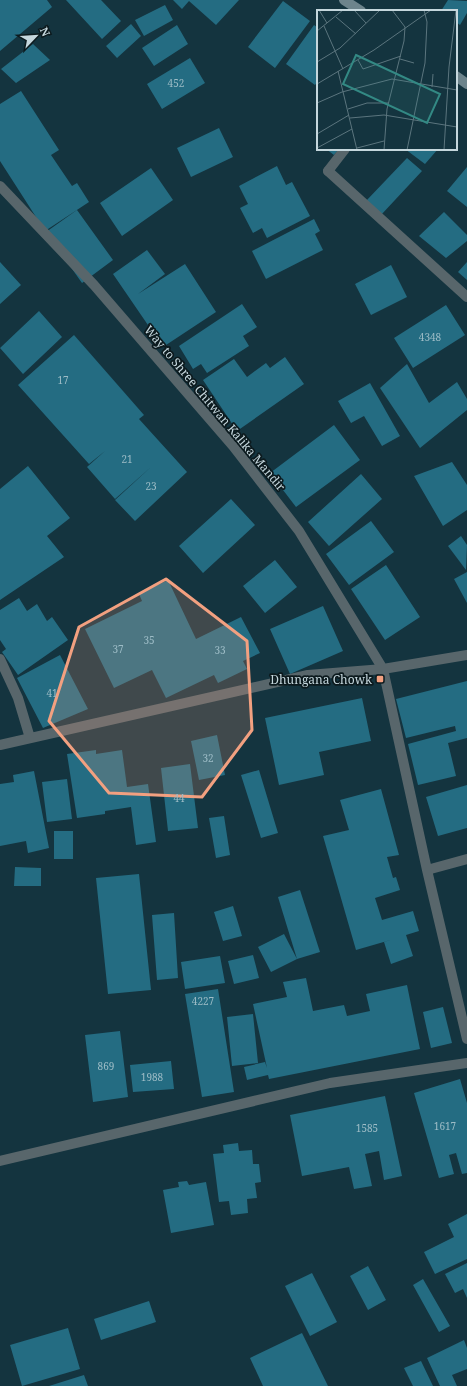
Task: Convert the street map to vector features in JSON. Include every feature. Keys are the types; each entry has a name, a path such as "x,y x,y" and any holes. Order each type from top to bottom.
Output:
{"street":[{"path":"344,0 359,10"},
{"path":"457,77 467,84"},
{"path":"344,150 328,171 467,297"},
{"name":"Way to Shree Chitwan Kalika Mandir","path":"0,186 94,285 233,446 299,531 383,669 427,870 467,1039"},
{"path":"0,745 308,675 383,669 467,655"},
{"path":"0,659 18,698 30,738"},
{"path":"427,870 467,859"},
{"path":"0,1161 330,1083 467,1063"}],"highlighted area":[{"path":"166,579 247,641 252,730 202,797 109,793 49,721 79,627"}],"building":[{"path":"0,0 47,0 52,7 0,51"},
{"path":"66,0 101,0 121,21 102,39"},
{"path":"173,0 239,0 216,25 189,1 182,9"},
{"path":"448,0 467,1 467,13 460,25 457,23 457,10 442,10"},
{"path":"283,1 310,21 275,68 248,47"},
{"path":"165,5 173,20 144,36 135,20"},
{"path":"131,24 141,36 117,58 106,46"},
{"path":"177,25 188,44 154,66 142,48"},
{"path":"314,25 317,27 317,82 315,85 286,64"},
{"path":"33,44 50,60 16,83 1,69"},
{"path":"190,58 205,83 162,109 147,84"},
{"path":"21,91 59,150 51,155 72,186 77,183 89,202 45,231 0,161 0,104"},
{"path":"219,128 233,157 191,177 177,148"},
{"path":"327,150 338,150 334,155"},
{"path":"406,150 437,150 425,164"},
{"path":"407,158 422,171 381,215 366,201"},
{"path":"277,166 286,185 292,182 310,216 267,238 262,228 253,233 240,208 248,204 239,186"},
{"path":"467,167 467,207 447,191"},
{"path":"151,168 173,200 122,236 100,203"},
{"path":"77,210 113,260 82,283 46,232"},
{"path":"444,212 467,235 467,241 446,258 419,236"},
{"path":"314,219 320,231 315,234 323,250 266,279 252,251"},
{"path":"147,250 165,274 138,294 185,264 216,312 163,347 113,274"},
{"path":"0,262 21,285 0,304"},
{"path":"467,262 467,280 458,272"},
{"path":"391,265 407,297 371,315 355,284"},
{"path":"242,304 257,327 243,336 249,346 207,373 201,364 193,369 179,346"},
{"path":"446,305 465,335 413,368 394,338"},
{"path":"39,311 62,337 23,374 0,348"},
{"path":"74,335 144,415 139,419 187,472 135,521 115,500 151,467 115,499 87,467 105,451 89,464 18,385"},
{"path":"285,357 304,384 237,431 203,380 234,359 247,377 266,363 270,368"},
{"path":"407,364 429,403 457,382 467,399 467,410 420,448 380,388"},
{"path":"370,383 400,436 382,446 364,416 351,423 338,401"},
{"path":"334,425 360,460 296,507 270,473"},
{"path":"452,462 467,485 467,510 443,526 414,476"},
{"path":"28,466 70,518 47,536 64,557 0,600 0,489"},
{"path":"361,474 382,499 329,546 308,522"},
{"path":"231,499 255,525 203,573 179,546"},
{"path":"371,521 394,552 349,585 326,554"},
{"path":"461,536 467,545 466,570 448,546"},
{"path":"275,560 297,587 265,613 243,586"},
{"path":"386,565 420,617 385,640 351,589"},
{"path":"467,572 467,603 454,579"},
{"path":"168,580 196,639 241,617 260,653 243,661 247,669 218,683 214,675 166,698 152,670 114,688 85,629 142,601 139,594"},
{"path":"19,598 27,611 37,604 47,621 52,617 68,640 18,675 2,652 6,649 0,640 0,610"},
{"path":"323,606 343,651 290,674 270,629"},
{"path":"60,655 88,709 43,728 17,678"},
{"path":"467,681 467,738 448,743 456,776 418,785 408,744 456,731 455,726 406,738 396,699"},
{"path":"362,698 371,741 319,752 324,775 279,785 265,718"},
{"path":"217,735 225,775 199,780 191,741"},
{"path":"96,750 96,754 122,750 127,787 148,784 156,842 136,845 131,807 105,811 105,814 77,818 67,754"},
{"path":"190,764 198,828 168,831 161,768"},
{"path":"259,770 278,833 261,838 241,775"},
{"path":"34,771 49,848 28,853 26,841 0,846 0,784 14,782 13,775"},
{"path":"67,779 72,819 47,822 42,782"},
{"path":"467,785 467,828 438,836 426,797"},
{"path":"381,789 399,855 387,857 393,878 396,877 400,890 375,898 382,920 413,911 419,931 406,935 413,956 391,964 384,942 394,939 356,950 323,836 349,830 340,800"},
{"path":"224,816 230,855 216,858 209,818"},
{"path":"54,831 73,831 73,859 54,859"},
{"path":"15,867 41,868 41,886 14,886"},
{"path":"139,874 151,990 108,994 96,878"},
{"path":"300,890 320,952 297,959 278,897"},
{"path":"233,906 242,936 223,941 214,912"},
{"path":"174,913 178,978 157,980 152,915"},
{"path":"284,934 297,959 271,972 258,947"},
{"path":"253,955 259,978 234,984 228,961"},
{"path":"220,956 225,983 185,989 181,962"},
{"path":"306,978 313,1011 344,1005 347,1016 370,1011 366,994 407,985 420,1049 269,1079 268,1075 247,1080 244,1067 265,1062 267,1068 253,1004 287,997 283,982"},
{"path":"218,989 234,1092 202,1097 185,994"},
{"path":"443,1007 452,1043 431,1048 423,1012"},
{"path":"253,1014 258,1063 232,1066 227,1017"},
{"path":"120,1031 128,1097 93,1102 85,1035"},
{"path":"171,1061 174,1089 133,1092 130,1065"},
{"path":"460,1079 467,1103 467,1173 462,1174 456,1153 449,1155 454,1174 439,1178 414,1093"},
{"path":"385,1096 402,1176 384,1180 379,1151 365,1154 372,1186 354,1189 349,1167 302,1176 290,1115"},
{"path":"238,1143 239,1151 252,1150 253,1164 259,1164 261,1182 255,1183 257,1198 247,1199 248,1213 231,1215 229,1201 219,1202 213,1154 224,1153 223,1145"},
{"path":"187,1181 189,1185 206,1182 214,1225 171,1233 163,1190 179,1187 178,1182"},
{"path":"467,1214 467,1259 435,1274 424,1252 454,1237 448,1224"},
{"path":"467,1263 467,1298 463,1289 455,1293 445,1274"},
{"path":"368,1266 386,1300 368,1310 350,1276"},
{"path":"312,1273 337,1322 310,1336 285,1286"},
{"path":"423,1279 450,1326 439,1332 413,1285"},
{"path":"149,1301 156,1322 101,1340 94,1319"},
{"path":"68,1328 80,1369 22,1386 10,1345"},
{"path":"302,1333 328,1386 263,1386 250,1358"},
{"path":"464,1340 467,1348 467,1369 452,1375 457,1386 440,1386 427,1358"},
{"path":"421,1361 433,1386 413,1386 404,1368"},
{"path":"84,1375 88,1386 49,1386"}],"place":[{"name":"Dhungana Chowk","path":"380,679"}]}
